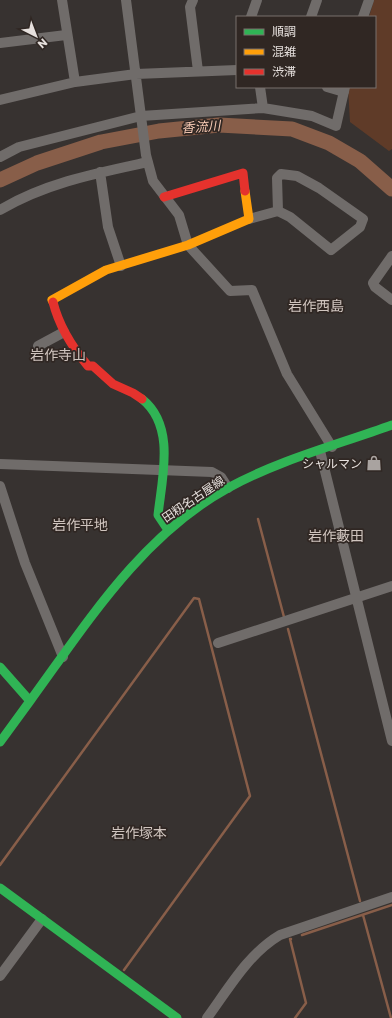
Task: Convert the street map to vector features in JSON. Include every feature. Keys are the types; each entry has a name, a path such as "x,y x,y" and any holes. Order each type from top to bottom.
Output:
{"street":[{"path":"62,0 66,35 75,82"},
{"path":"126,0 141,119 147,158 153,181 179,215 188,245 230,290 252,290 287,374 332,447"},
{"path":"192,0 190,7 198,72"},
{"path":"251,16 257,0"},
{"path":"311,16 317,0"},
{"path":"363,16 367,1"},
{"path":"0,43 66,35"},
{"path":"0,100 75,82 136,74 236,70"},
{"path":"260,88 263,108"},
{"path":"0,157 19,148 141,119 263,108 312,116 336,126 344,89"},
{"path":"0,210 41,191 80,177 147,158"},
{"path":"100,172 108,227 121,266"},
{"path":"164,197 243,173 249,219"},
{"path":"168,530 158,515 165,449 161,423 155,410 137,394 114,384 93,366 88,366 73,349 64,332 52,300 69,289 106,270 188,245 249,219 278,211 290,217 331,250 360,227 363,220 319,188 297,176 281,174 277,178 278,211"},
{"path":"392,256 373,283 375,287 392,300"},
{"path":"38,346 64,332"},
{"name":"田籾名古屋線","path":"0,742 111,590 168,530 228,488 275,468 392,425"},
{"path":"320,451 392,740"},
{"path":"0,464 164,469 215,473 222,477 228,488"},
{"path":"0,486 25,563 63,657"},
{"path":"218,644 392,586"},
{"path":"0,667 30,701"},
{"path":"0,888 177,1018"},
{"path":"207,1018 251,957 265,944 280,935 392,897"},
{"path":"0,976 42,919"}],"shaded area":[{"path":"374,0 392,0 392,149 389,151 350,122 348,88 376,88 376,16 369,16"}],"waterway":[{"name":"香流川","path":"0,180 37,163 101,142 159,131 219,125 292,129 329,143 360,161 392,189"},
{"path":"258,519 284,617"},
{"path":"0,865 194,598 199,599 250,796 124,970"},
{"path":"288,629 360,901"},
{"path":"302,935 392,905"},
{"path":"363,915 391,1018"},
{"path":"291,939 306,1003 295,1018"}],"traffic: fast":[{"path":"142,399 153,410 159,423 163,438 164,469 158,515 168,530"},
{"path":"30,701 118,583 142,556 168,531 197,508 228,488 267,469 392,425"},
{"path":"0,667 30,701 0,742"},
{"path":"0,888 177,1018"}],"traffic: slow":[{"path":"53,302 52,300 106,270 188,245 249,219 245,191"}],"traffic: jam":[{"path":"164,197 243,173 245,191"},
{"path":"53,302 67,336 88,366 93,366 113,384 142,399"}],"place":[{"name":"シャルマン","path":"374,463"}],"district":[{"name":"岩作西島","path":"316,306"},
{"name":"岩作寺山","path":"58,355"},
{"name":"岩作平地","path":"80,525"},
{"name":"岩作藪田","path":"336,536"},
{"name":"岩作塚本","path":"139,833"}]}
